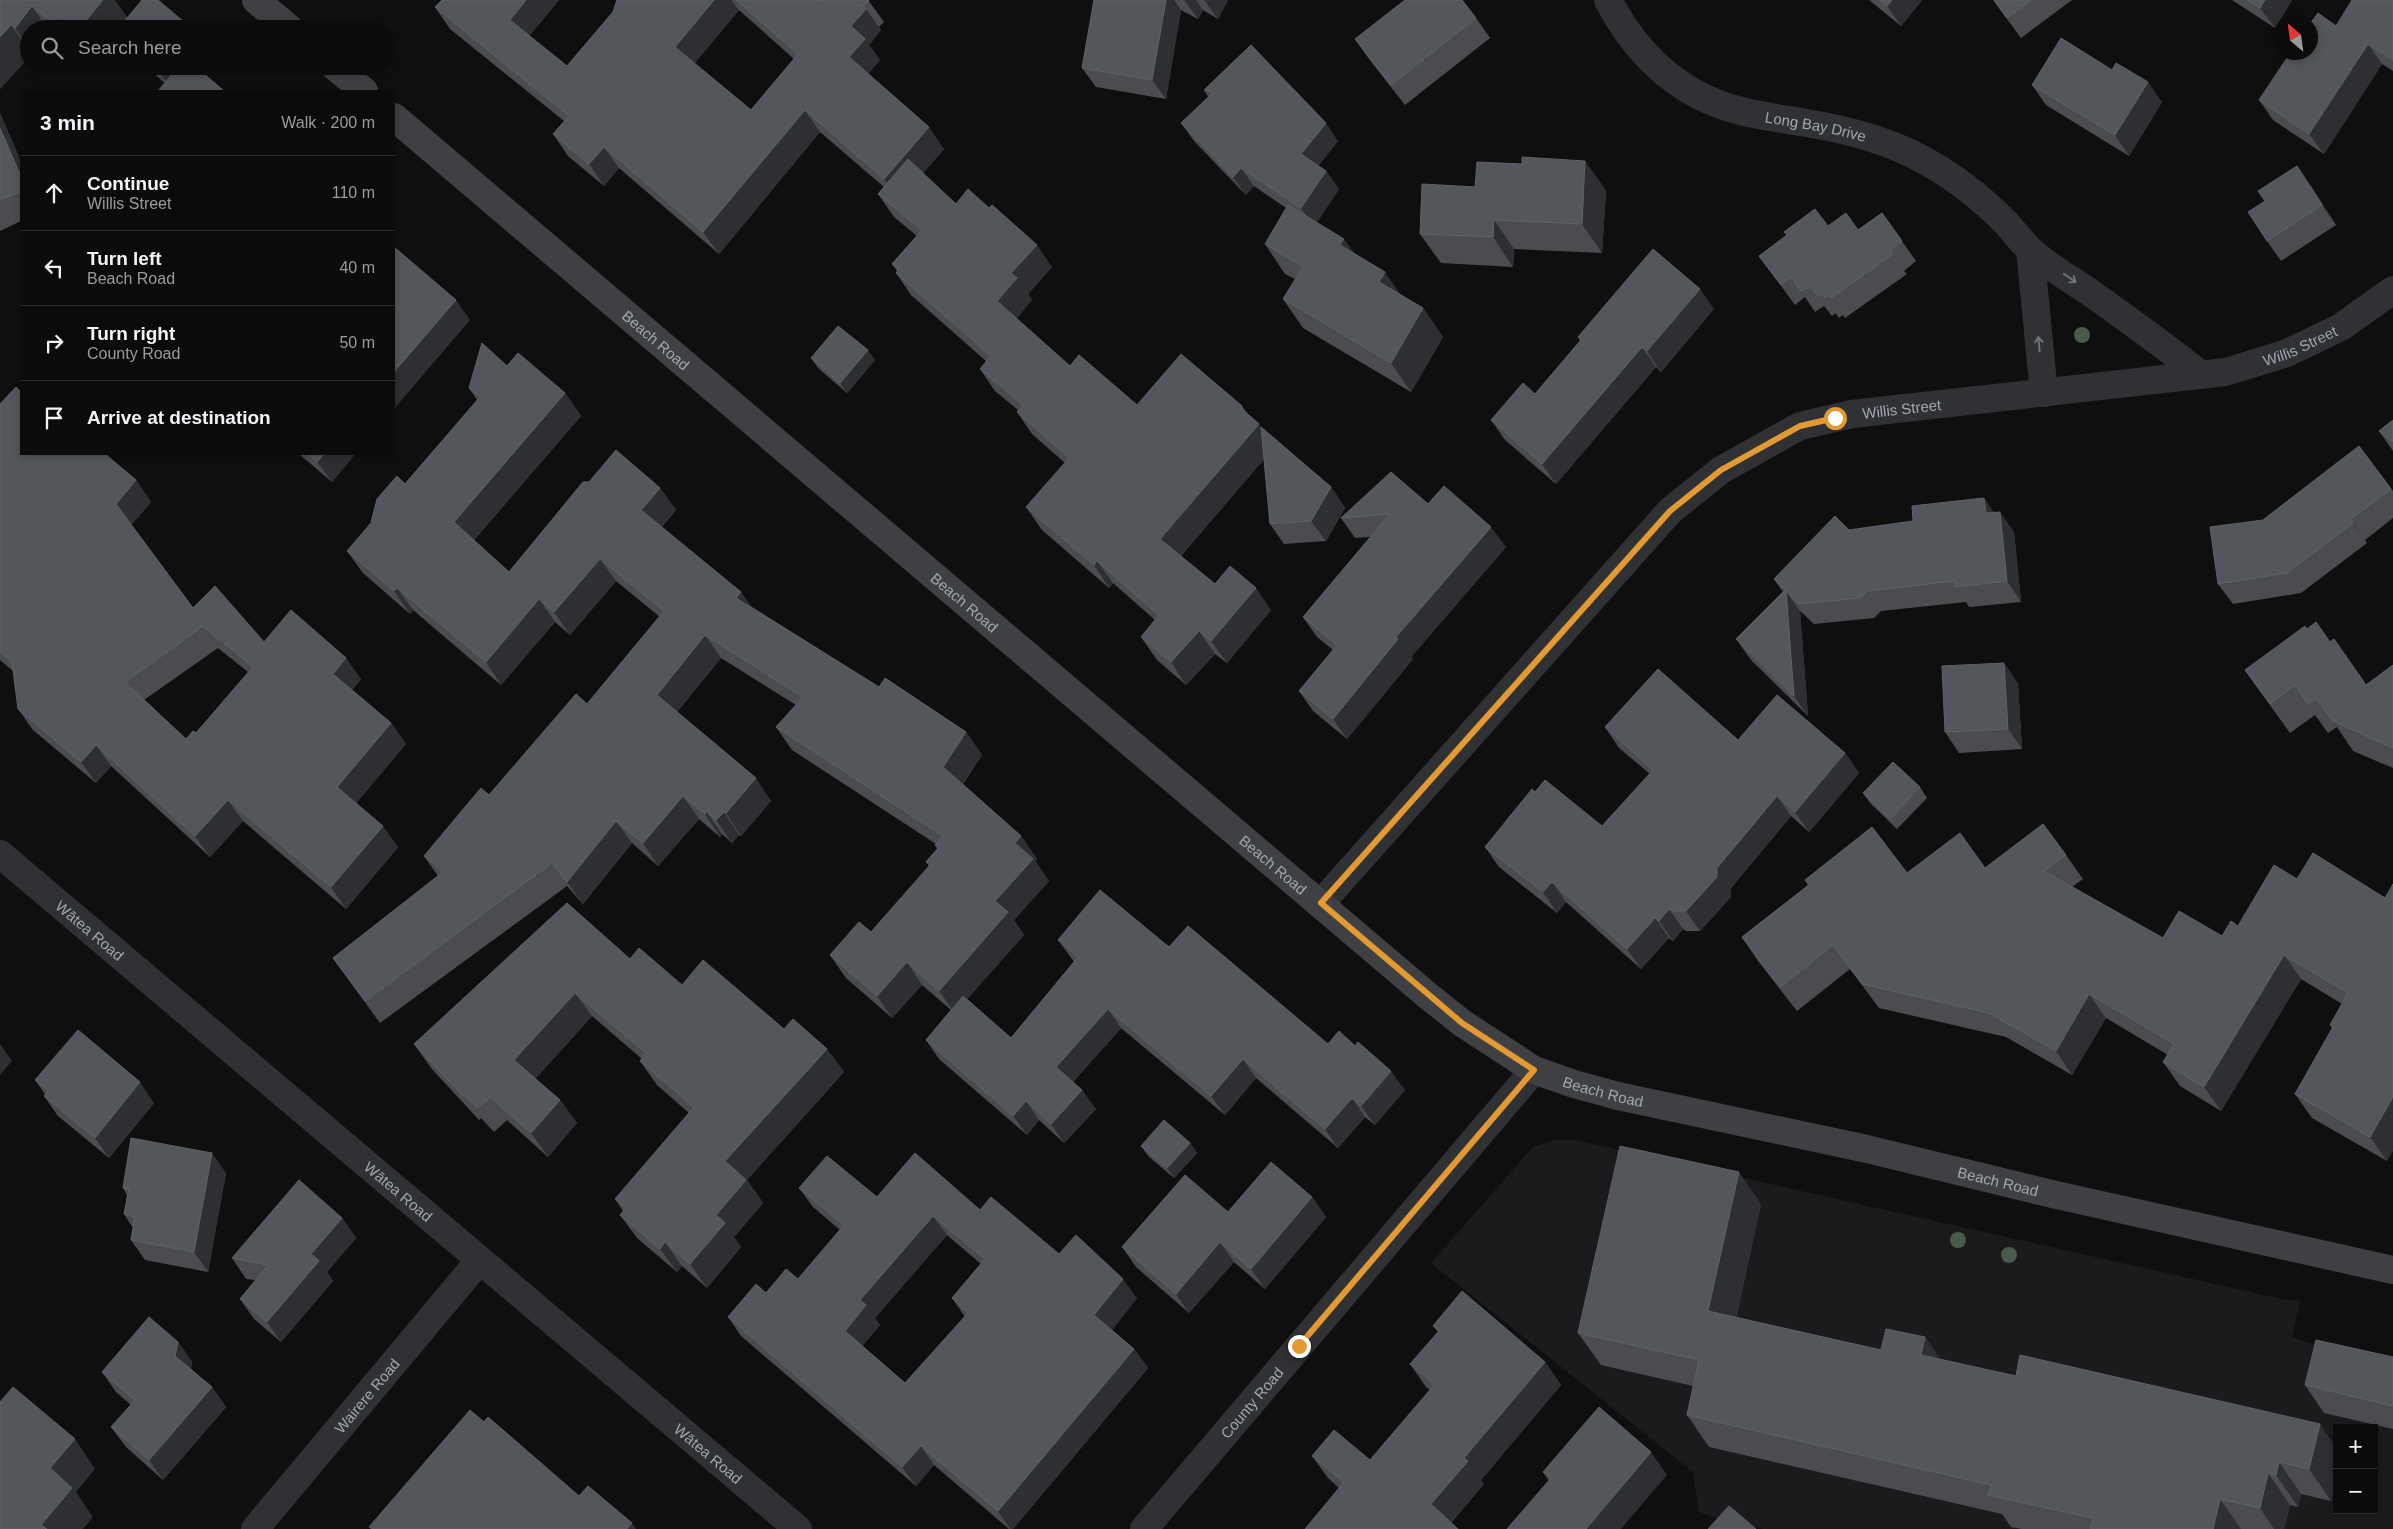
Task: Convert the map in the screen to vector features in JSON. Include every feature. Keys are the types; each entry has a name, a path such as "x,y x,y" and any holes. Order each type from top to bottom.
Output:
{"main road":[{"path":"256,0 279,20"},
{"path":"345,75 363,90"},
{"name":"Beach Road","path":"395,118 1462,1023 1534,1070 1574,1084 1618,1096 1867,1149 2052,1194 2393,1270"}],"street":[{"name":"Long Bay Drive","path":"1608,0 1621,25 1642,52 1664,74 1692,91 1721,105 1764,116 1841,129 1877,139 1914,155 1947,175 1982,201 2030,250 2158,341 2200,374"},
{"path":"2030,250 2044,393"},
{"name":"Willis Street","path":"1321,903 1670,511 1721,470 1800,426 1852,414 2226,372 2286,353 2340,326 2393,290"},
{"name":"Wātea Road","path":"0,854 798,1529"},
{"name":"County Road","path":"1144,1529 1534,1070"},
{"name":"Wairere Road","path":"255,1529 479,1261"}],"shaded area":[{"path":"1554,1140 1575,1140 2282,1299 2300,1301 2292,1338 2393,1364 2393,1529 1764,1529 1718,1519 1699,1512 1693,1472 1431,1263 1533,1147"}],"building":[{"path":"0,0 103,0 86,20 62,20 60,18 59,20 49,20 32,6 15,28 11,25 0,37"},
{"path":"142,0 158,0 182,20 125,20"},
{"path":"442,0 526,0 510,20 567,66 613,12 617,0 714,0 675,47 751,110 798,54 736,0 868,0 863,6 866,9 851,26 865,39 849,57 929,127 884,179 805,110 703,232 604,147 589,164 553,134 569,116 435,7"},
{"path":"1094,0 1166,0 1152,80 1082,68"},
{"path":"1405,0 1462,0 1476,18 1391,85 1355,39"},
{"path":"1879,0 1892,0 1887,6"},
{"path":"1994,0 2031,0 2007,18"},
{"path":"2248,0 2265,0 2260,8"},
{"path":"2352,0 2393,0 2393,60 2368,44 2309,134 2259,100 2286,60 2318,60 2318,13 2336,26"},
{"path":"2061,38 2112,70 2116,63 2148,82 2115,135 2032,85"},
{"path":"1251,45 1326,123 1301,154 1326,171 1301,208 1241,168 1233,177 1181,123 1214,92 1204,90"},
{"path":"171,75 205,75 223,90 159,90"},
{"path":"0,128 20,175 20,191 0,200"},
{"path":"1522,157 1585,161 1582,224 1494,220 1493,237 1420,234 1422,184 1475,187 1477,162 1522,164"},
{"path":"908,159 956,204 968,189 989,208 992,205 1037,245 1011,273 1017,278 997,301 1070,366 1079,355 1137,405 1181,354 1242,406 1241,408 1259,424 1160,539 1215,584 1230,566 1256,588 1211,641 1199,631 1171,662 1141,637 1159,615 1097,561 1094,565 1026,507 1069,458 1017,412 1023,405 980,369 991,356 896,273 899,269 892,264 922,230 878,194"},
{"path":"2297,166 2322,205 2267,241 2248,212 2265,201 2258,191"},
{"path":"1288,205 1344,239 1340,245 1385,272 1379,282 1423,308 1391,363 1283,299 1303,267 1265,244"},
{"path":"1815,209 1828,226 1846,213 1858,230 1882,213 1902,241 1890,250 1893,254 1831,298 1829,295 1825,298 1821,293 1818,296 1810,286 1801,291 1791,277 1781,285 1759,256 1787,235 1784,232"},
{"path":"395,248 456,300 395,371"},
{"path":"1653,249 1700,289 1647,351 1642,347 1542,464 1491,420 1523,383 1535,394 1581,340 1578,337"},
{"path":"838,326 868,350 840,383 811,358"},
{"path":"482,343 507,366 518,353 565,393 454,522 509,572 583,482 589,482 616,450 660,488 641,510 741,592 736,598 879,687 885,678 966,732 943,767 1021,836 1015,843 1033,859 995,901 1008,912 939,991 907,962 877,996 830,955 859,922 871,932 930,865 926,862 938,848 935,845 943,836 776,727 803,697 705,635 657,695 756,778 726,813 724,812 716,820 706,811 705,814 683,796 643,843 616,821 567,882 552,863 365,1001 333,958 443,872 424,856 481,788 489,795 576,694 587,704 664,611 600,559 554,612 539,599 486,662 397,588 394,591 347,551 371,523 377,499 397,476 405,484 480,397 469,388"},
{"path":"16,387 20,391 20,455 106,455 136,480 116,504 193,608 215,586 264,642 291,610 346,658 333,674 391,723 337,787 383,826 331,887 228,800 195,836 96,745 81,762 18,709 12,662 0,651 0,404","holes":["203,626 253,667 196,733 193,731 186,739 125,682"]},
{"path":"2393,420 2393,442 2379,431"},
{"path":"1261,427 1331,487 1311,521 1270,524"},
{"path":"2359,446 2391,489 2351,519 2353,523 2287,573 2218,584 2210,527 2263,520"},
{"path":"309,455 323,455 317,462"},
{"path":"1391,472 1428,504 1444,486 1491,527 1396,637 1398,639 1333,719 1299,691 1337,645 1303,617 1390,514 1341,518"},
{"path":"1984,498 1986,513 2000,512 2007,581 1955,587 1955,581 1867,591 1860,598 1799,604 1786,591 1794,696 1736,639 1785,590 1774,579 1835,516 1849,530 1913,521 1912,506"},
{"path":"2316,622 2330,642 2334,639 2366,685 2393,665 2393,748 2333,721 2316,698 2308,704 2295,685 2270,704 2245,670 2305,626 2307,629"},
{"path":"2004,663 2008,729 1945,732 1942,666"},
{"path":"1658,669 1738,740 1777,695 1845,753 1795,812 1777,796 1717,868 1717,877 1686,911 1672,911 1669,909 1659,921 1655,918 1627,949 1552,882 1543,892 1485,847 1532,789 1535,792 1545,780 1602,826 1653,770 1605,727"},
{"path":"1893,762 1920,787 1890,819 1863,793"},
{"path":"2043,824 2066,855 2044,871 2163,938 2179,911 2222,936 2231,921 2238,926 2274,865 2297,879 2313,853 2385,898 2393,884 2393,1097 2370,1137 2295,1094 2333,1027 2330,1025 2348,993 2284,955 2204,1087 2163,1062 2174,1044 2089,994 2056,1051 1989,1013 1862,984 1833,945 1780,987 1742,937 1809,885 1805,880 1872,827 1907,873 1960,833 1985,868"},
{"path":"1100,890 1169,947 1188,926 1328,1044 1339,1031 1355,1046 1358,1042 1391,1071 1361,1106 1352,1098 1325,1129 1243,1059 1211,1096 1108,1009 1056,1067 1082,1090 1051,1124 1026,1101 1013,1116 926,1040 963,996 1011,1038 1078,957 1058,940"},
{"path":"567,903 630,959 639,948 682,985 703,960 784,1029 793,1019 827,1049 725,1161 746,1180 716,1215 725,1223 690,1264 665,1242 660,1249 620,1215 626,1208 615,1199 694,1107 640,1061 646,1053 575,993 514,1060 560,1100 531,1133 490,1097 477,1108 465,1095 463,1096 414,1044"},
{"path":"78,1030 140,1082 95,1138 44,1096 48,1091 35,1080"},
{"path":"1164,1120 1190,1143 1167,1168 1141,1146"},
{"path":"131,1138 212,1153 194,1252 131,1240 135,1217 124,1214 129,1189 123,1188"},
{"path":"1620,1146 1739,1172 1708,1311 1881,1350 1886,1329 1925,1337 1921,1355 2016,1376 2020,1355 2320,1424 2309,1469 2279,1462 2276,1475 2268,1473 2260,1508 2220,1499 2213,1529 2090,1529 2093,1518 1988,1495 1991,1485 1687,1415 1699,1360 1578,1333"},
{"path":"915,1153 980,1210 991,1197 1059,1254 1076,1235 1123,1279 1094,1315 1134,1349 998,1511 921,1446 902,1467 728,1317 756,1284 766,1293 786,1269 798,1279 844,1225 799,1188 827,1156 877,1197","holes":["933,1216 985,1259 952,1298 968,1313 905,1383 845,1331 866,1305 860,1300"]},
{"path":"1271,1162 1312,1197 1251,1269 1220,1242 1176,1294 1122,1247 1185,1175 1228,1212"},
{"path":"299,1180 342,1218 311,1254 319,1261 267,1322 240,1299 268,1265 232,1258"},
{"path":"1462,1291 1545,1362 1464,1458 1468,1461 1431,1504 1458,1529 1305,1529 1344,1482 1312,1456 1334,1430 1370,1460 1435,1384 1410,1364 1439,1331 1433,1326"},
{"path":"149,1317 178,1342 175,1356 212,1387 149,1460 111,1427 135,1400 102,1372"},
{"path":"2316,1340 2393,1357 2393,1406 2305,1385"},
{"path":"13,1387 75,1439 50,1468 72,1488 41,1525 47,1529 0,1529 0,1402"},
{"path":"1599,1407 1651,1452 1586,1529 1507,1529 1551,1478 1543,1472"},
{"path":"470,1410 484,1422 488,1417 579,1496 588,1486 632,1523 627,1529 372,1529 369,1527"},
{"path":"1729,1506 1756,1529 1708,1529"}],"route":[{"path":"1299,1346 1534,1070 1462,1023 1321,903 1670,511 1721,470 1800,426 1835,418"}]}
